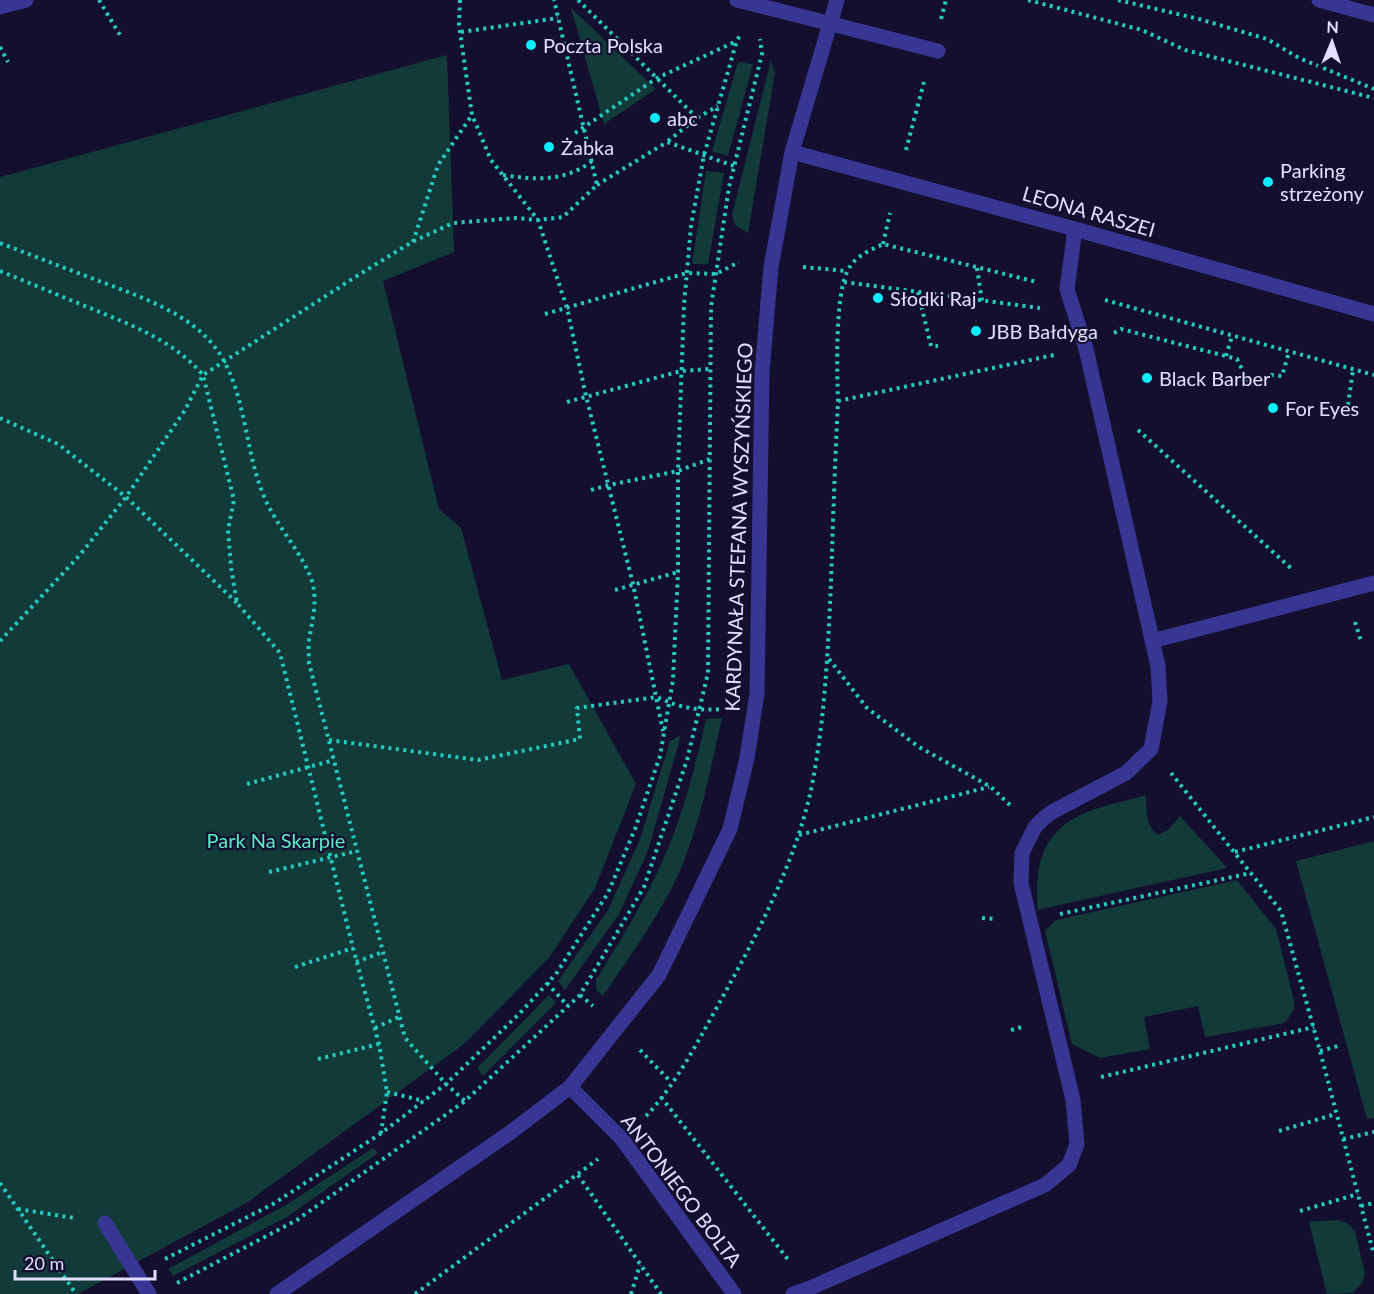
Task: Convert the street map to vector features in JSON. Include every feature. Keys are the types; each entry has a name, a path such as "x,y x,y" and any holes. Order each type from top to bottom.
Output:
{"street":[{"path":"0,7 26,0"},
{"path":"737,0 938,51"},
{"name":"KARDYNAŁA STEFANA WYSZYŃSKIEGO","path":"277,1294 512,1132 570,1087 659,975 730,829 747,758 757,694 762,372 771,267 792,152 837,0"},
{"path":"1319,0 1374,15"},
{"name":"LEONA RASZEI","path":"792,152 1374,314"},
{"path":"793,1294 1045,1185 1069,1165 1077,1144 1070,1085 1021,883 1022,853 1035,827 1052,812 1126,773 1151,749 1160,701 1158,666 1086,349 1067,290 1075,229"},
{"path":"1152,641 1374,583"},
{"name":"ANTONIEGO BOLTA","path":"570,1087 622,1139 734,1294"},
{"path":"105,1223 149,1294"}],"path":[{"path":"99,0 120,35"},
{"path":"460,0 461,32 472,115 491,160 538,220 567,308 586,396 633,584 664,734"},
{"path":"554,0 597,185"},
{"path":"579,0 697,118"},
{"path":"1028,0 1142,30 1185,50 1374,98"},
{"path":"1118,0 1198,19 1267,39 1299,58 1374,89"},
{"path":"136,1274 273,1204 380,1134 446,1084 519,1014 556,974 608,893 646,800 660,756 664,734 673,680 678,572 681,371 691,226 704,155 737,40 757,5"},
{"path":"176,1283 297,1220 465,1101 580,995 645,887 687,760 708,673 711,307 729,187 762,54 757,5"},
{"path":"461,32 558,18"},
{"path":"574,133 657,78 737,40"},
{"path":"0,48 8,62"},
{"path":"0,641 79,556 126,497 185,410 202,375 412,243 453,223 563,217 597,185 667,142 697,118 718,106"},
{"path":"412,243 438,165 472,115"},
{"path":"667,142 734,166"},
{"path":"503,175 532,180 562,176 581,170 592,162"},
{"path":"883,244 891,210"},
{"path":"0,243 159,304 188,322 213,345 225,362 236,391 262,494 275,520 299,555 312,582 315,611 309,642 309,663 405,1038 446,1084 465,1101"},
{"path":"837,418 841,292 847,271 860,255 883,244 1067,290 1374,375"},
{"path":"545,314 687,273 716,274 748,258"},
{"path":"796,266 847,271"},
{"path":"977,268 982,301"},
{"path":"0,271 137,327 166,343 190,361 202,375 234,500 228,530 237,603"},
{"path":"844,282 1075,313"},
{"path":"918,292 931,346 938,346"},
{"path":"838,401 1086,349 1120,329 1237,358 1250,385 1271,375 1282,376 1289,352"},
{"path":"1226,356 1232,336"},
{"path":"567,402 681,371 711,369"},
{"path":"1348,405 1353,370"},
{"path":"1095,392 1323,598"},
{"path":"0,418 58,444 126,497 237,603 280,653 352,948 379,1044 387,1092 380,1134"},
{"path":"591,490 678,471 710,459"},
{"path":"615,590 678,572"},
{"path":"828,657 867,708 920,747 991,787 1035,827"},
{"path":"329,740 478,760 580,739 578,708 657,697 699,711 754,708"},
{"path":"1151,749 1281,911 1374,1255"},
{"path":"247,784 334,760"},
{"path":"798,835 991,787"},
{"path":"1235,852 1374,817"},
{"path":"269,872 357,851"},
{"path":"982,918 1029,920 1251,873"},
{"path":"295,967 352,948"},
{"path":"356,962 383,952"},
{"path":"547,983 568,1006"},
{"path":"375,1028 399,1017"},
{"path":"1070,1085 1314,1027"},
{"path":"318,1059 379,1044"},
{"path":"1320,1051 1338,1046"},
{"path":"387,1092 424,1101"},
{"path":"661,1097 810,1288"},
{"path":"1278,1131 1336,1114"},
{"path":"1343,1139 1374,1132"},
{"path":"578,1175 661,1294"},
{"path":"0,1184 76,1294"},
{"path":"1300,1210 1358,1194"},
{"path":"0,1197 7,1195"},
{"path":"1361,1206 1374,1203"},
{"path":"18,1209 105,1223"},
{"path":"631,1294 640,1264"}],"green space":[{"path":"571,8 656,89 604,124"},
{"name":"Park Na Skarpie","path":"447,55 454,252 383,281 439,509 461,528 502,680 569,664 636,784 595,888 549,958 464,1044 248,1202 78,1294 0,1294 0,177"},
{"path":"771,60 775,73 748,233 735,225 732,215"},
{"path":"738,62 753,64 728,156 712,151"},
{"path":"706,171 724,173 708,264 692,264"},
{"path":"722,718 701,808 684,861 657,914 603,996 596,990 596,980 640,906 663,860 688,791 706,719"},
{"path":"681,735 648,851 619,914 565,990 558,981 608,910 640,839 670,741"},
{"path":"1146,795 1148,822 1158,835 1169,829 1180,816 1227,868 1037,910 1039,868 1045,849 1054,835 1080,815"},
{"path":"1374,841 1374,1118 1367,1119 1296,861"},
{"path":"1237,880 1276,929 1294,1000 1294,1009 1285,1023 1205,1037 1198,1006 1144,1017 1150,1049 1100,1058 1072,1044 1045,931 1056,920"},
{"path":"549,995 556,1003 483,1076 477,1068"},
{"path":"373,1148 378,1153 287,1217 173,1276 168,1269 286,1205"},
{"path":"1338,1220 1347,1223 1355,1231 1365,1274 1362,1283 1353,1293 1327,1294 1309,1222"}],"place":[{"name":"Poczta Polska","path":"531,45"},
{"name":"abc","path":"655,118"},
{"name":"Żabka","path":"549,147"},
{"name":"Parking strzeżony","path":"1268,182"},
{"name":"Słodki Raj","path":"878,298"},
{"name":"JBB Bałdyga","path":"976,331"},
{"name":"Black Barber","path":"1147,378"},
{"name":"For Eyes","path":"1273,408"}]}
